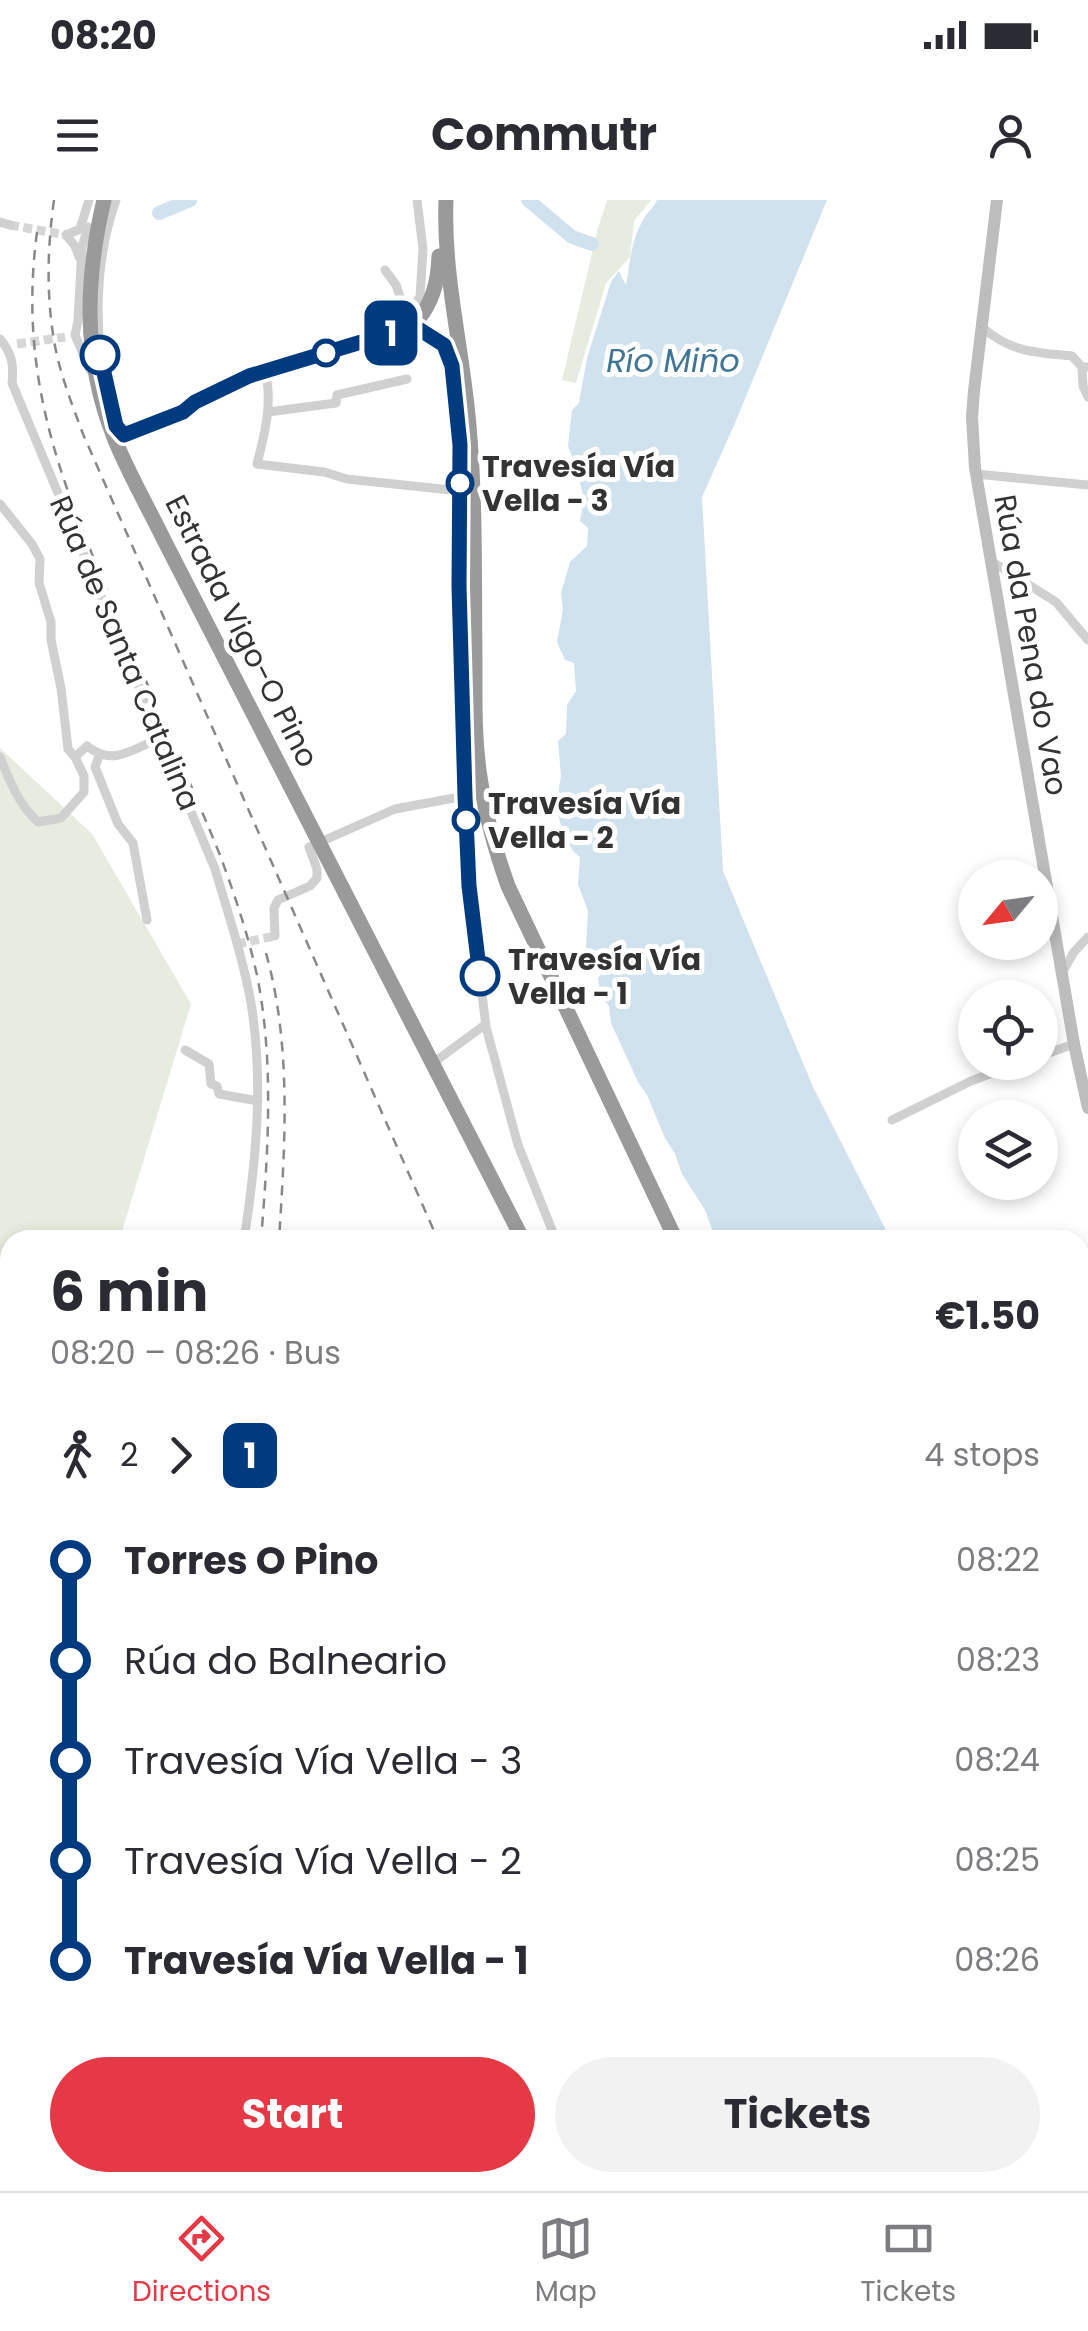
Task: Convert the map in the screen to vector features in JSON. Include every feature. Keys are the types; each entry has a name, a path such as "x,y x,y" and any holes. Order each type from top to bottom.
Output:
{"highway":[{"path":"92,200 83,283 90,370 103,405"},
{"name":"Estrada Vigo-O Pino","path":"104,200 92,254 86,337 103,405 318,841 518,1230"},
{"path":"410,320 427,310 438,280 444,200"},
{"path":"444,200 450,288 470,427 476,742 492,841 508,886 671,1230"},
{"path":"614,1109 664,1230"}],"main road":[{"name":"Rúa da Pena do Vao","path":"997,200 972,417 976,474 1086,1102"}],"street":[{"path":"80,268 78,252 66,234 80,229 92,200"},
{"path":"86,337 116,200"},
{"path":"88,227 83,239 78,321 107,391 120,440 183,412 223,387 410,320 420,298 422,249 417,200"},
{"path":"385,270 396,284 410,320 444,345 452,366 460,445 459,586 469,886 486,1024 518,1145 552,1230"},
{"path":"982,327 1024,352 1072,356 1085,367 1083,386 1088,397"},
{"name":"Rúa de Santa Catalina","path":"8,344 14,364 12,383 216,869 237,944 251,1001 258,1101 245,1230"},
{"path":"265,372 268,412 257,464 460,491"},
{"path":"268,412 336,402 338,395 408,379"},
{"path":"0,388 12,383"},
{"path":"976,474 1088,485"},
{"path":"0,504 40,559 38,583 50,622 68,749 84,776 84,792 61,818 38,822 11,784 0,757"},
{"path":"991,560 1056,602 1088,640"},
{"path":"76,757 87,746 99,756 111,757 160,738"},
{"path":"99,756 96,766 118,824 133,843 148,920"},
{"path":"275,936 274,908 278,900 310,886 317,878 308,847 396,809 465,796"},
{"path":"1062,973 1088,937"},
{"path":"433,1063 486,1024"},
{"path":"1058,1050 1074,1044"},
{"path":"185,1050 209,1064 211,1084 217,1086 219,1094 258,1101"},
{"path":"892,1120 971,1080"}],"shaded area":[{"path":"607,200 651,200 634,221 630,257 606,283 576,383 562,380"},
{"path":"0,748 92,834 191,1004 123,1230 0,1230"}],"water":[{"name":"Río Miño","path":"657,200 827,200 702,497 723,871 813,1087 886,1230 712,1230 611,1023 609,1006 600,994 598,978 603,972 586,947 588,911 578,884 580,857 563,833 556,807 561,776 558,741 566,734 567,705 576,691 574,663 565,660 557,642 563,609 561,593 570,562 587,546 588,528 580,521 584,500 568,446 572,410 579,403 587,358 611,282 619,271 626,285 636,236"}],"waterway":[{"path":"159,213 190,200"},
{"path":"528,200 572,237 592,244"}],"tunnel":[{"path":"10,225 66,235"},
{"path":"17,344 65,337"},
{"path":"237,944 275,936"}],"railway":[{"path":"54,200 49,256 50,314 58,361 75,414 434,1230"},
{"path":"37,232 34,338 50,434 100,574 220,855 258,980 268,1077 262,1230"},
{"path":"266,953 283,1060 279,1230"}],"bus line":[{"name":"1","path":"100,355 116,426 124,435 183,412 195,402 249,376 414,326 444,345 452,366 460,445 459,586 465,796 469,886 480,976"}],"place":[{"name":"Travesía Vía Vella - 3","path":"460,483"},
{"name":"Travesía Vía Vella - 2","path":"466,820"},
{"name":"Travesía Vía Vella - 1","path":"480,976"}]}
